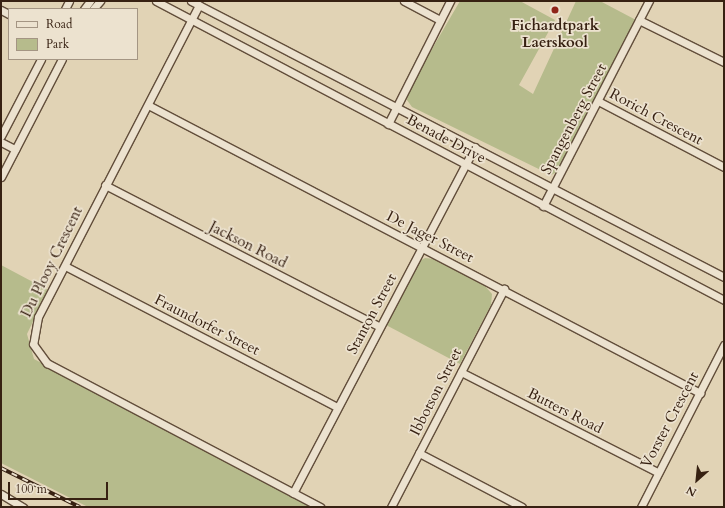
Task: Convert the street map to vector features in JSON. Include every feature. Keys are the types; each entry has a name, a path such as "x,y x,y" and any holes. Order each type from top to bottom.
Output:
{"street":[{"name":"Benade Drive","path":"191,1 397,105 724,277"},
{"path":"404,1 440,20"},
{"path":"388,124 450,1"},
{"name":"Spangenberg Street","path":"543,206 649,1"},
{"name":"Benade Drive","path":"156,2 724,300"},
{"name":"Du Plooy Crescent","path":"199,5 34,327 33,344 40,357 293,494 320,507"},
{"path":"639,20 724,62"},
{"path":"1,136 39,60"},
{"path":"53,77 58,60"},
{"path":"1,177 62,60"},
{"name":"Rorich Crescent","path":"598,101 724,167"},
{"name":"De Jager Street","path":"148,105 421,248 504,289 700,393"},
{"path":"1,142 15,149"},
{"name":"Stanton Street","path":"293,494 336,407 475,147"},
{"name":"Jackson Road","path":"105,186 380,327"},
{"name":"Fraundorfer Street","path":"65,266 336,407"},
{"name":"Ibbotson Street","path":"391,507 504,289"},
{"name":"Vorster Crescent","path":"641,507 657,472 724,345"},
{"name":"Butters Road","path":"461,372 657,472"},
{"path":"419,453 522,507"},
{"path":"1,494 23,507"}],"green space":[{"path":"460,1 520,1 555,20 519,85 533,94 576,1 600,1 636,20 557,172 551,175 412,107 407,100 408,90"},
{"path":"425,258 434,259 485,286 492,294 491,305 460,364 386,325 418,262"},
{"path":"1,265 48,290 27,334 34,359 315,507 88,507 1,463"}],"railway":[{"path":"1,468 80,507"}],"place":[{"name":"Fichardtpark Laerskool","path":"555,10"}]}
